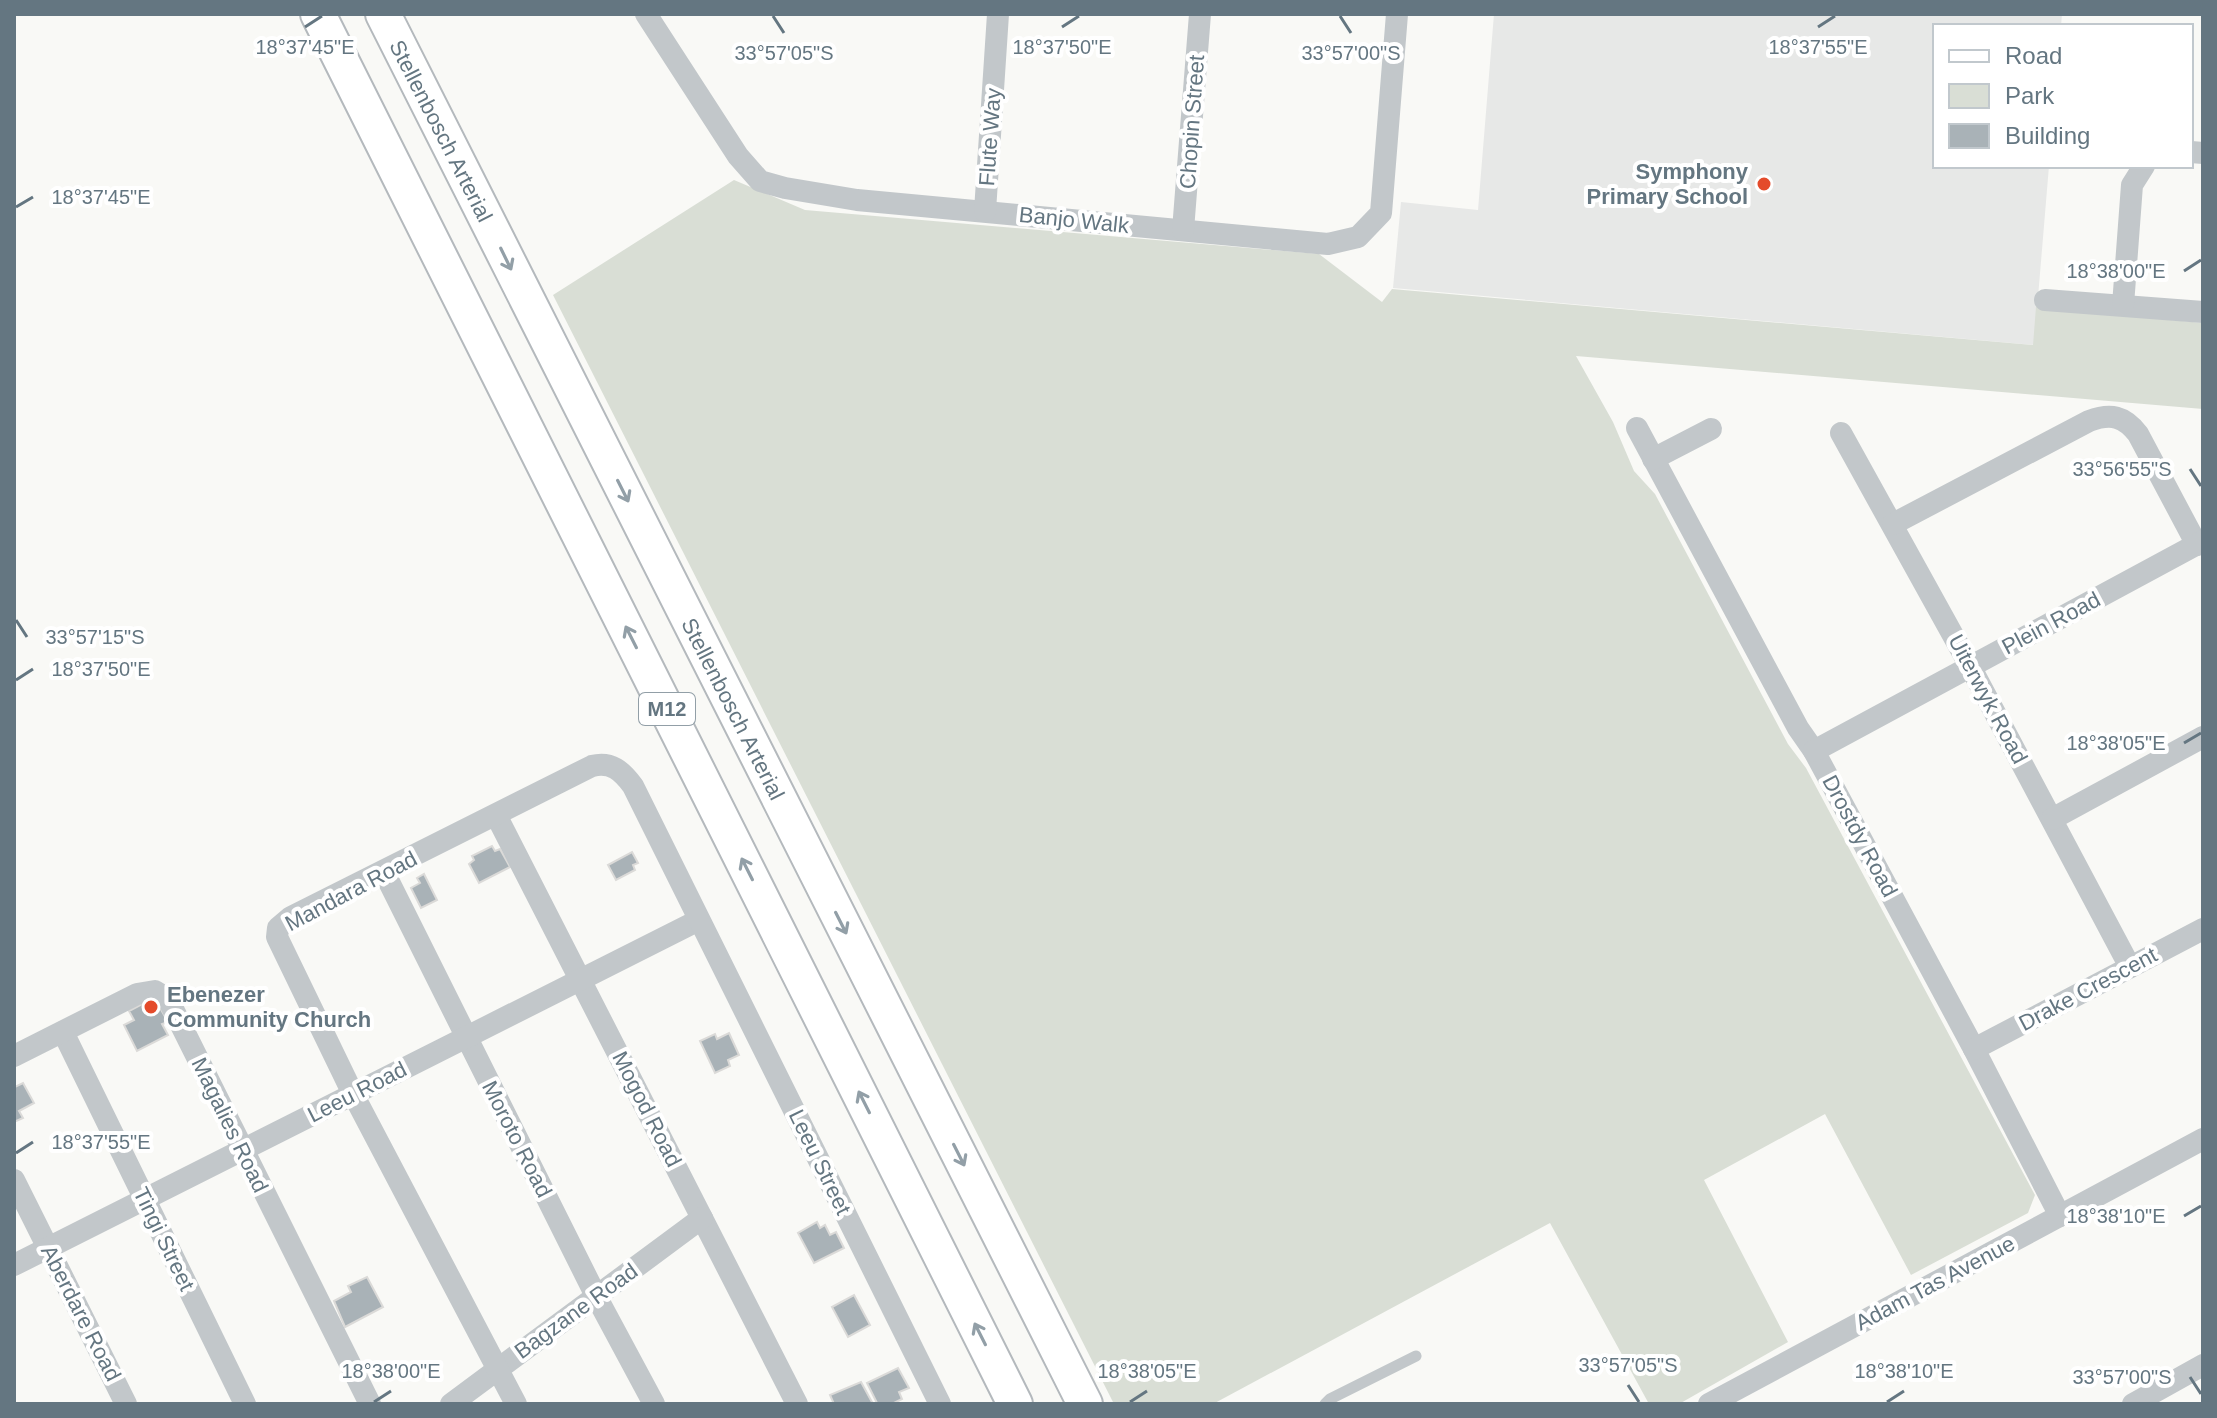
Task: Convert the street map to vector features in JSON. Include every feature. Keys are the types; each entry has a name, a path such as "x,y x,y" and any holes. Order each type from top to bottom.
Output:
{"main road":[{"name":"M12","path":"318,14 1015,1404"},
{"name":"Stellenbosch Arterial","path":"383,14 1085,1404"}],"street":[{"name":"Banjo Walk","path":"646,14 738,156 760,181 857,200 1328,244 1352,240 1371,226 1381,213 1397,14"},
{"name":"Flute Way","path":"985,211 993,14"},
{"name":"Chopin Street","path":"1183,230 1200,14"},
{"path":"2123,305 2132,185 2143,168"},
{"path":"2045,300 2203,312"},
{"path":"1893,524 2089,421 2101,416 2117,416 2129,423 2138,434 2200,543"},
{"name":"Drostdy Road","path":"1637,428 1974,1049 2060,1216"},
{"path":"1653,459 1711,429"},
{"name":"Uiterwyk Road","path":"1841,433 1970,666 2130,967"},
{"name":"Plein Road","path":"1814,751 2200,543"},
{"path":"2052,819 2203,737"},
{"name":"Mandara Road","path":"516,1404 353,1094 277,937 278,928 291,917 592,766 610,765 623,773 633,786 699,920"},
{"name":"Mogod Road","path":"496,815 797,1404"},
{"name":"Moroto Road","path":"384,872 596,1296 654,1404"},
{"name":"Leeu Road","path":"14,1265 699,920"},
{"name":"Leeu Street","path":"699,920 937,1403"},
{"name":"Drake Crescent","path":"1974,1049 2203,929"},
{"name":"Magalies Road","path":"14,1056 137,994 155,991 168,999 370,1404"},
{"name":"Tingi Street","path":"63,1032 245,1404"},
{"name":"Adam Tas Avenue","path":"1709,1404 2202,1142"},
{"name":"Aberdare Road","path":"14,1180 126,1404"},
{"name":"Bagzane Road","path":"451,1404 702,1218"},
{"path":"2133,1404 2203,1365"}],"lane":[{"path":"1325,1404 1416,1356"}],"shaded area":[{"name":"Symphony Primary School","path":"1494,14 2062,14 2061,24 1933,24 1933,168 2049,168 2034,345 1393,288 1401,202 1478,210"}],"green space":[{"path":"734,180 805,210 1319,254 1382,302 1392,289 2033,345 2036,307 2203,323 2203,409 1576,356 1613,422 1634,471 1655,494 2035,1195 2028,1213 1911,1275 1825,1114 1704,1180 1788,1342 1679,1404 1649,1404 1550,1223 1213,1404 1114,1404 553,295"}],"building":[{"path":"492,846 495,851 500,849 510,867 479,883 469,864 474,860 472,856"},
{"path":"632,852 638,863 633,865 635,870 616,880 608,865"},
{"path":"424,874 437,900 421,908 411,888 420,883 417,878"},
{"path":"146,1002 159,1006 168,1022 162,1024 168,1035 137,1051 124,1025 134,1020 129,1011"},
{"path":"729,1033 739,1055 728,1060 730,1066 715,1073 700,1041 715,1034 717,1039"},
{"path":"23,1083 34,1103 19,1111 23,1118 14,1122 14,1085"},
{"path":"817,1222 820,1228 825,1225 830,1235 836,1232 844,1248 814,1263 798,1233"},
{"path":"367,1277 383,1307 345,1327 334,1301 351,1292 348,1286"},
{"path":"854,1295 870,1325 848,1337 832,1307"},
{"path":"898,1368 909,1388 899,1392 902,1399 892,1404 877,1403 867,1383"},
{"path":"861,1382 873,1404 834,1404 830,1395"}],"place":[{"name":"Symphony Primary School","path":"1764,184"},
{"name":"Ebenezer Community Church","path":"151,1007"}]}
